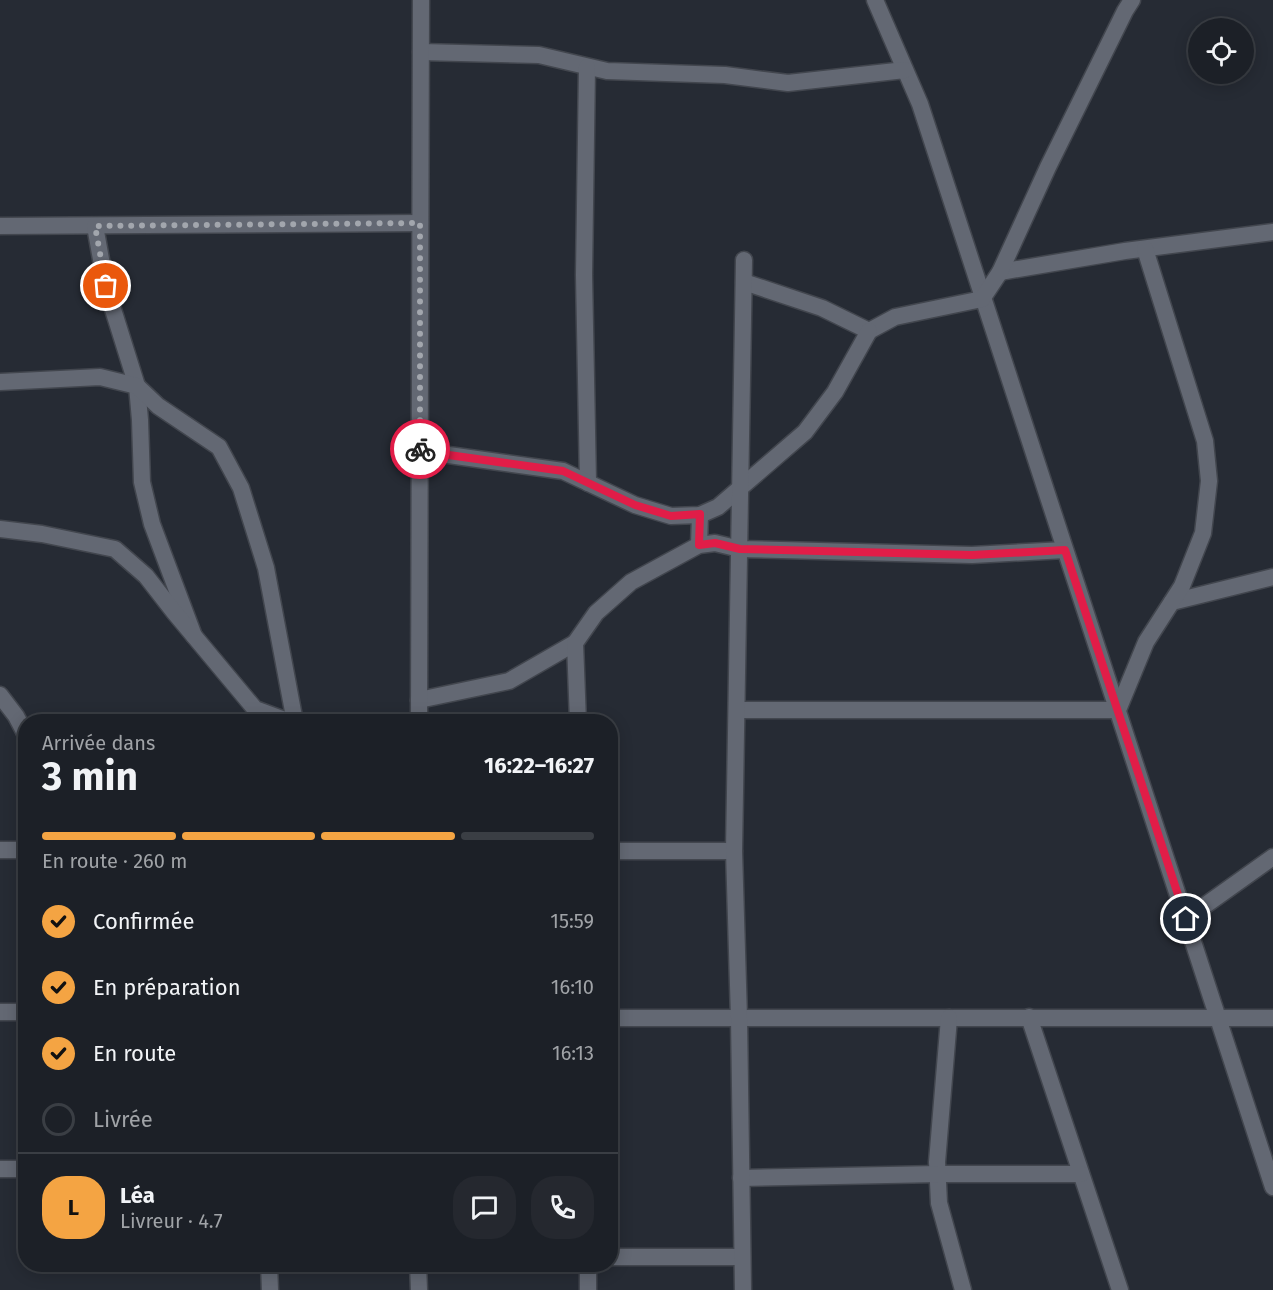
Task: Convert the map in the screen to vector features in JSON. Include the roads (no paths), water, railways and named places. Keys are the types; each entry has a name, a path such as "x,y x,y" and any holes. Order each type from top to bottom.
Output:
{"street":[{"path":"419,714 421,0"},
{"path":"875,0 920,104 1273,1187"},
{"path":"420,451 563,471 635,505 671,516 700,514 718,507 805,432 835,392 869,332 895,317 982,298 1000,272 1048,167 1132,0"},
{"path":"421,52 539,55 607,71 725,75 788,83 905,70"},
{"path":"587,67 584,275 588,483"},
{"path":"0,226 420,223"},
{"path":"95,226 106,286 136,386 140,420 142,482 152,524 194,636"},
{"path":"1000,272 1273,232"},
{"path":"1118,711 1146,642 1182,586 1203,533 1209,481 1205,441 1145,249"},
{"path":"743,1290 734,851 744,260"},
{"path":"744,282 822,309 869,332"},
{"path":"0,382 100,377 136,386 158,406 219,447 241,488 266,568 292,714"},
{"path":"699,545 700,514"},
{"path":"0,529 42,534 115,549 146,576 255,709 270,714"},
{"path":"419,700 508,681 575,644 596,613 631,582 699,545 715,543 740,549 972,555 1065,550"},
{"path":"1172,602 1273,577"},
{"path":"575,644 578,714"},
{"path":"0,695 18,720"},
{"path":"737,710 1118,711"},
{"path":"0,850 18,850"},
{"path":"618,851 734,851"},
{"path":"1186,919 1273,857"},
{"path":"0,1012 18,1012"},
{"path":"1029,1017 1120,1290"},
{"path":"618,1018 1273,1018"},
{"path":"949,1018 937,1162 939,1203 963,1290"},
{"path":"0,1169 18,1169"},
{"path":"741,1179 938,1174 1081,1174"},
{"path":"618,1257 742,1257"},
{"path":"269,1272 270,1290"},
{"path":"418,1272 418,1290"},
{"path":"588,1272 588,1290"}]}
